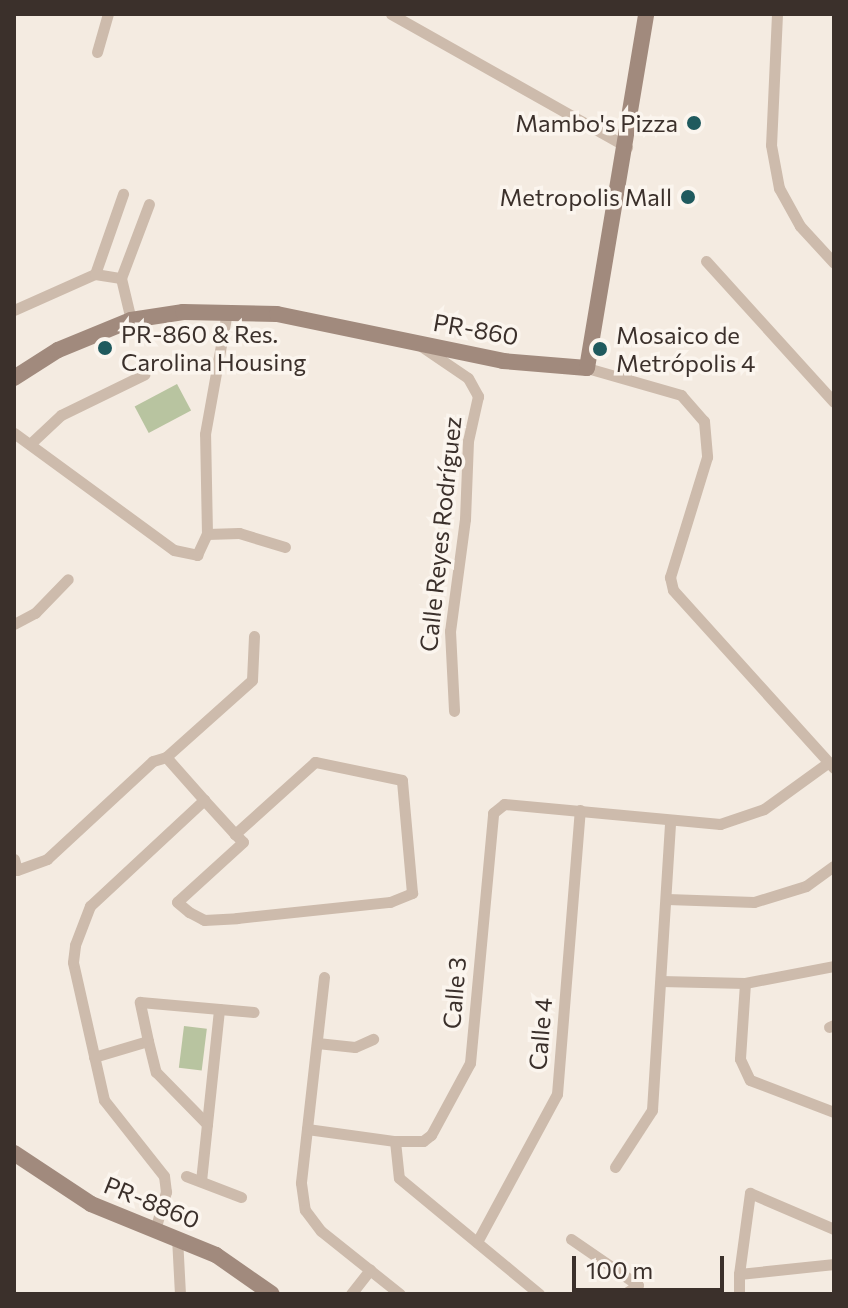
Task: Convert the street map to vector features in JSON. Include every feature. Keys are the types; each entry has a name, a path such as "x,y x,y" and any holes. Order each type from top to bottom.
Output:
{"street":[{"path":"97,52 108,14"},
{"path":"391,14 627,147"},
{"path":"580,810 670,822 720,824 764,809 831,765 673,590 670,577 707,457 704,421 681,395 587,368 627,147 646,14"},
{"path":"777,14 771,145 779,188 800,226 834,263"},
{"path":"95,274 123,194"},
{"path":"131,320 121,278 149,204"},
{"path":"706,261 832,395"},
{"path":"14,310 95,274 121,278"},
{"path":"14,433 174,550 197,555 207,534 205,434 227,312"},
{"name":"PR-860","path":"14,378 58,350 131,320 227,312 277,314 503,361 587,368"},
{"name":"Calle Reyes Rodríguez","path":"418,344 468,378 478,396 468,441 465,519 450,631 454,711"},
{"path":"30,444 61,415 145,374"},
{"path":"207,534 239,533 285,547"},
{"path":"14,624 35,613 68,579"},
{"path":"15,867 47,859 153,761 166,757 252,680 254,636"},
{"path":"166,757 204,800 235,834 243,842 177,902 204,920 390,902 412,893 402,780 315,762 235,834"},
{"path":"155,1230 166,1192 164,1176 154,1159 113,1117 94,1057 73,962 81,923 113,882 204,800"},
{"name":"Calle 3","path":"395,1141 423,1141 431,1135 470,1063 496,810 504,804 580,810"},
{"name":"Calle 4","path":"477,1242 557,1094 580,810"},
{"path":"615,1167 652,1110 670,822"},
{"path":"667,899 754,902 806,886 834,866"},
{"path":"661,981 745,983 834,966"},
{"path":"324,977 301,1183 305,1210 321,1231 400,1294"},
{"path":"745,983 740,1059 750,1080 834,1112"},
{"path":"207,1124 156,1072 140,1002 254,1012"},
{"path":"201,1181 219,1009"},
{"path":"317,1043 355,1047 373,1039"},
{"path":"94,1057 148,1041"},
{"path":"307,1129 395,1141 399,1178 539,1294"},
{"name":"PR-8860","path":"14,1153 79,1198 177,1237 246,1272 272,1294"},
{"path":"186,1176 241,1197"},
{"path":"739,1294 750,1193 834,1229"},
{"path":"177,1237 180,1294"},
{"path":"571,1239 638,1285 624,1294"},
{"path":"739,1274 834,1264"},
{"path":"351,1294 370,1270"}],"green space":[{"path":"177,384 191,410 149,433 135,407"},
{"path":"184,1026 207,1029 202,1070 179,1068"}],"place":[{"name":"Mambo's Pizza","path":"694,123"},
{"name":"Metropolis Mall","path":"688,197"},
{"name":"PR-860 & Res. Carolina Housing","path":"105,348"},
{"name":"Mosaico de Metrópolis 4","path":"600,349"}]}
